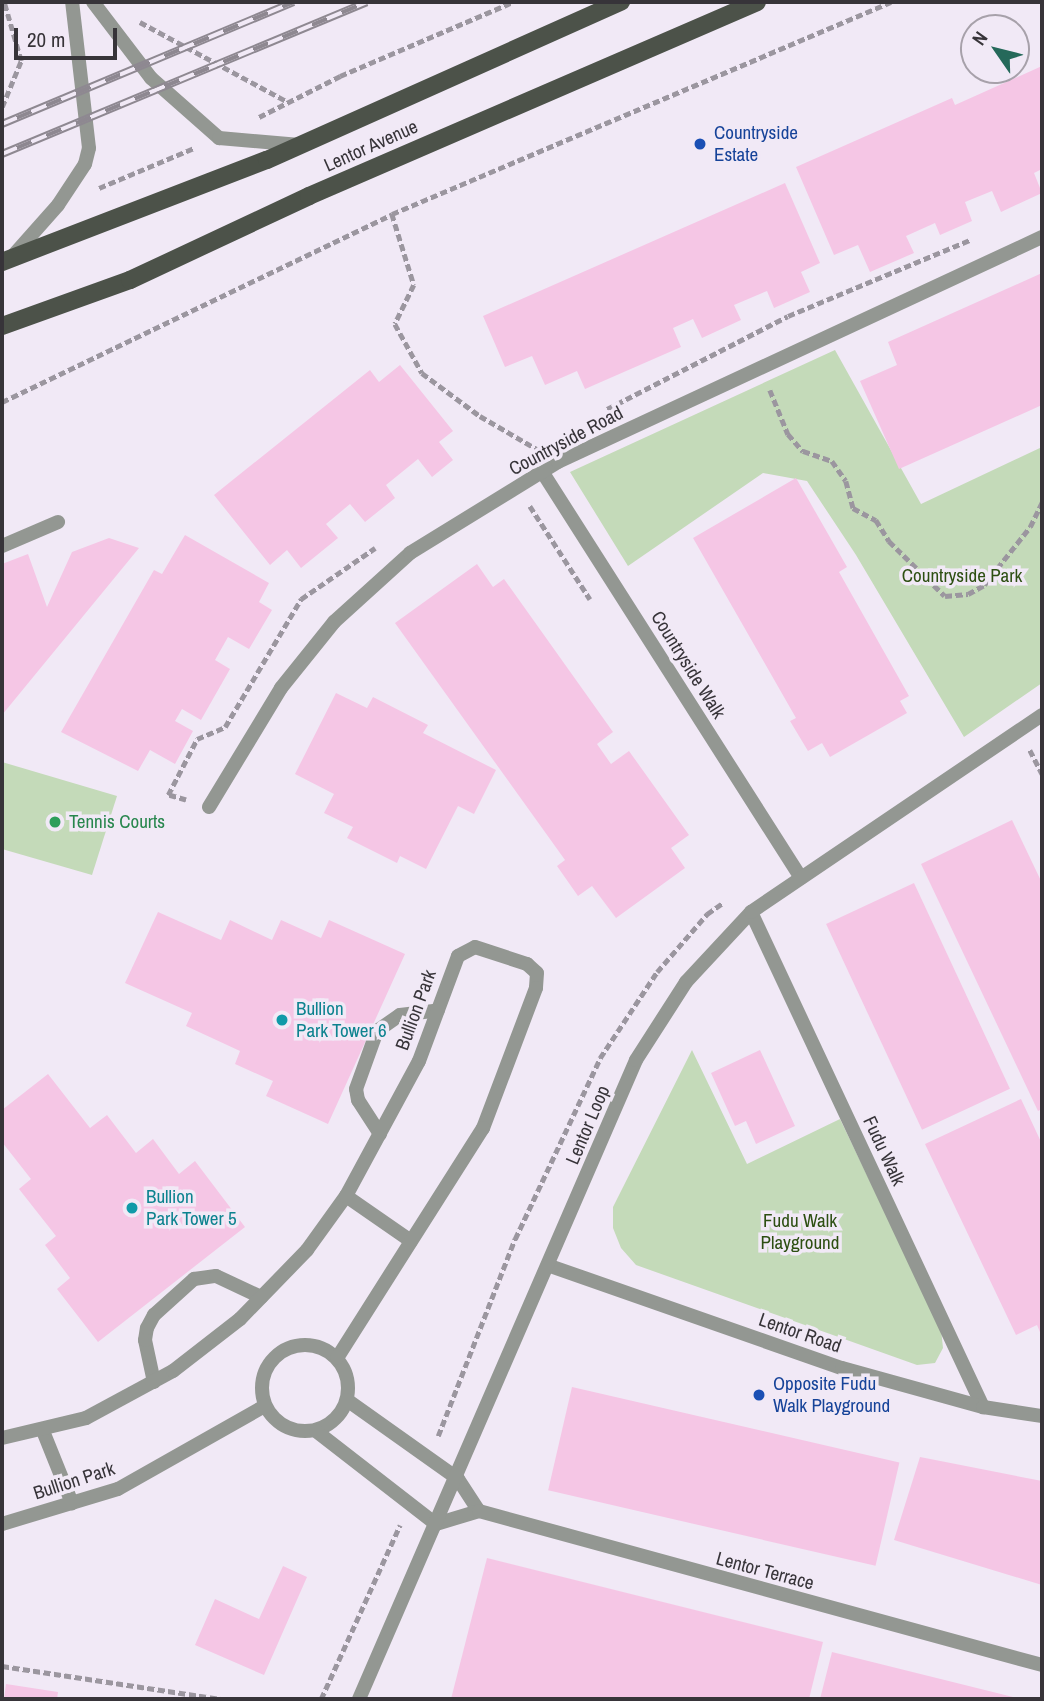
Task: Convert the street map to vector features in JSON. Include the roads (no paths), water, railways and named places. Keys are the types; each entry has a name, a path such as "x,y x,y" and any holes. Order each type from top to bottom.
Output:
{"main road":[{"name":"Lentor Avenue","path":"7,260 301,145 621,2"},
{"name":"Lentor Avenue","path":"2,326 130,280 309,196 757,2"}],"street":[{"path":"7,260 58,205 85,164 89,148 72,2"},
{"path":"93,2 151,78 219,138 301,145"},
{"name":"Countryside Road","path":"209,807 281,688 334,622 410,553 558,462 1042,237"},
{"name":"Countryside Walk","path":"543,473 801,878"},
{"path":"2,546 58,522"},
{"name":"Lentor Loop","path":"359,1699 458,1479 636,1060 685,982 751,912 1041,721"},
{"name":"Fudu Walk","path":"751,912 983,1407"},
{"name":"Bullion Park","path":"2,1438 43,1431 86,1418 154,1382 204,1351 307,1250 346,1196 419,1061 452,965 467,948 527,964 537,973 509,1069 483,1128 337,1358"},
{"path":"380,1134 358,1100 356,1088 377,1031 400,1015 438,1010"},
{"path":"346,1196 411,1241"},
{"name":"Lentor Road","path":"550,1266 842,1368 983,1407 1042,1416"},
{"path":"154,1382 145,1340 147,1328 154,1315 194,1279 216,1276 261,1297"},
{"path":"316,1431 341,1414 349,1385 337,1358 310,1345 281,1352 264,1376 265,1406 286,1428 316,1431 436,1524 479,1511 458,1479 347,1400"},
{"name":"Bullion Park","path":"2,1524 118,1489 265,1406"},
{"path":"43,1431 72,1503"},
{"name":"Lentor Terrace","path":"479,1511 1042,1665"}],"railway":[{"path":"2,124 294,2"},
{"path":"2,154 367,2"}],"place":[{"name":"Countryside Estate","path":"700,144"},
{"name":"Tennis Courts","path":"55,822"},
{"name":"Bullion Park Tower 6","path":"282,1020"},
{"name":"Bullion Park Tower 5","path":"132,1208"},
{"name":"Opposite Fudu Walk Playground","path":"759,1395"}],"park label":[{"name":"Countryside Park","path":"962,576"},
{"name":"Fudu Walk Playground","path":"800,1232"}]}
